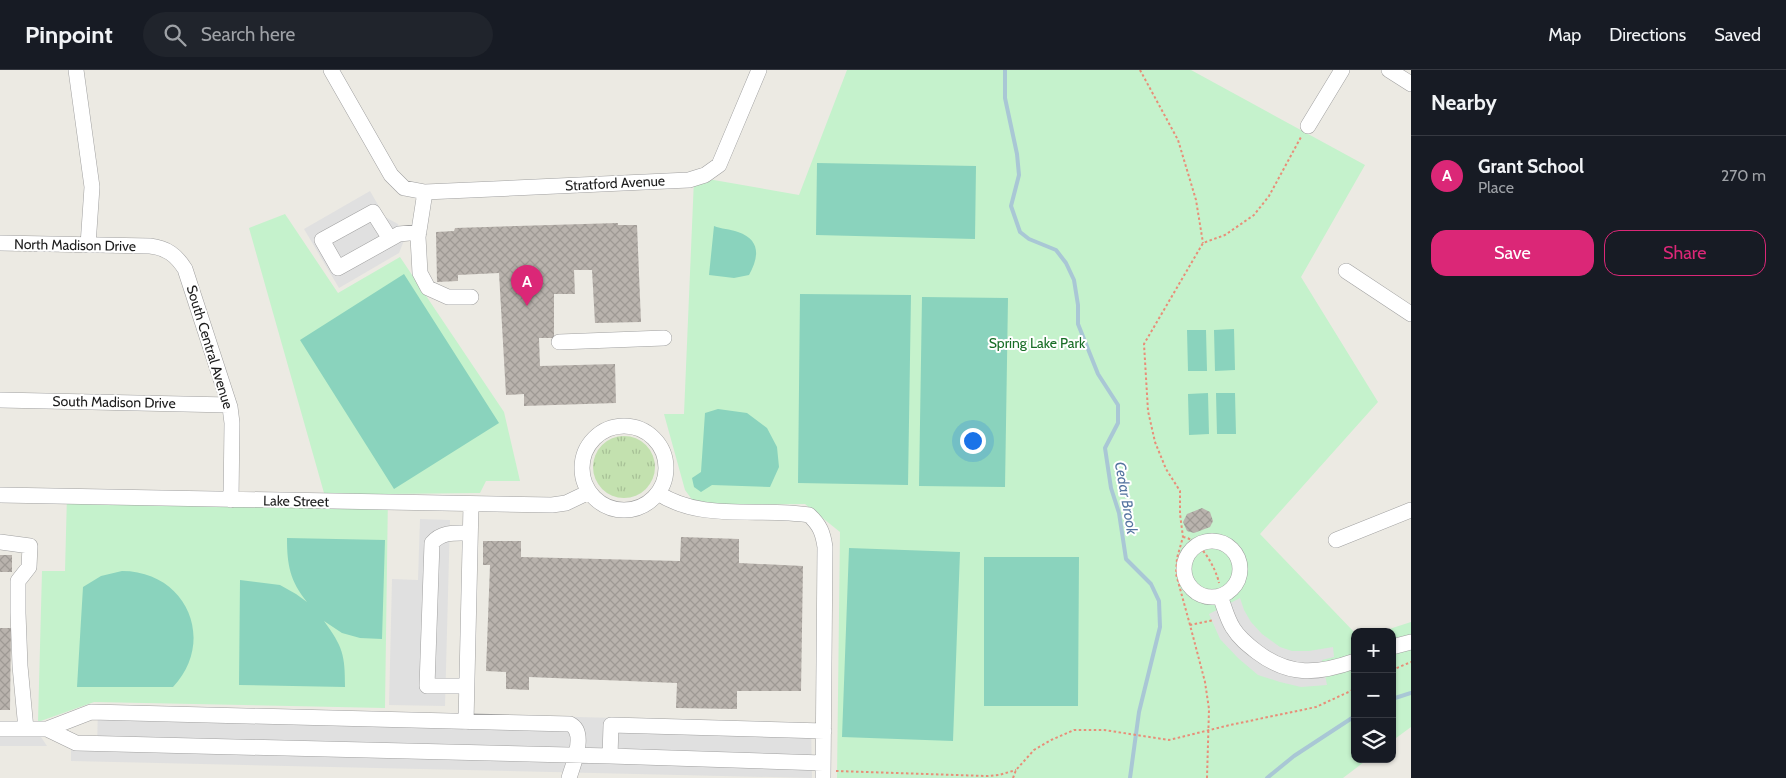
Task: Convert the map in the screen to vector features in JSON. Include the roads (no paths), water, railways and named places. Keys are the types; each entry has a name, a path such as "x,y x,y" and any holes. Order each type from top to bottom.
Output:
{"street":[{"path":"76,70 92,187 88,245"},
{"name":"Stratford Avenue","path":"331,70 390,175 404,188 425,192 689,180 705,176 719,165 759,70"},
{"path":"1308,126 1342,70"},
{"path":"1389,70 1411,84"},
{"path":"425,192 419,232 420,273 428,288 448,297 471,297"},
{"path":"390,239 400,234 419,232"},
{"name":"North Madison Drive","path":"0,243 150,246"},
{"name":"South Central Avenue","path":"150,246 170,251 179,259 185,269 229,405 232,423 231,500"},
{"path":"1346,271 1411,314"},
{"path":"560,342 664,338"},
{"name":"South Madison Drive","path":"0,400 229,405"},
{"path":"618,426 636,428 652,437 662,451 666,468 664,480 658,493 652,500 642,506 619,510 602,503 589,492 584,481 582,463 584,454 594,439 601,433 618,426"},
{"name":"Lake Street","path":"0,495 471,505 559,505 589,492"},
{"path":"48,730 76,743 610,756 823,771 826,547 820,526 809,515 696,509 669,500 658,493"},
{"path":"466,722 471,505"},
{"path":"1336,540 1411,510"},
{"path":"466,686 427,686 432,543 439,536 446,534 470,533"},
{"path":"1211,541 1222,542 1231,548 1237,556 1240,566 1240,576 1234,587 1220,596 1212,597 1200,594 1192,588 1186,579 1184,568 1186,558 1192,549 1211,541"},
{"path":"0,542 30,546 29,567 18,581 20,657 26,730"},
{"path":"1220,596 1232,627 1244,642 1281,667 1303,671 1331,669 1351,662"},
{"path":"1396,646 1411,642"},
{"path":"0,729 48,730 91,712 570,724 576,726 578,731 577,756 569,777"},
{"path":"610,756 611,725 824,731"}],"waterway":[{"name":"Cedar Brook","path":"1005,70 1005,98 1017,154 1019,175 1011,206 1020,232 1029,239 1056,250 1066,263 1074,280 1078,305 1078,324 1098,374 1118,405 1118,423 1105,448 1111,488 1119,513 1126,559 1151,584 1159,601 1160,627 1139,712 1130,778"},
{"path":"1396,698 1411,693"},
{"path":"1267,778 1294,756 1352,718"}],"place":[{"name":"Grant School","path":"527,306"}],"park label":[{"name":"Spring Lake Park","path":"1037,343"}]}
